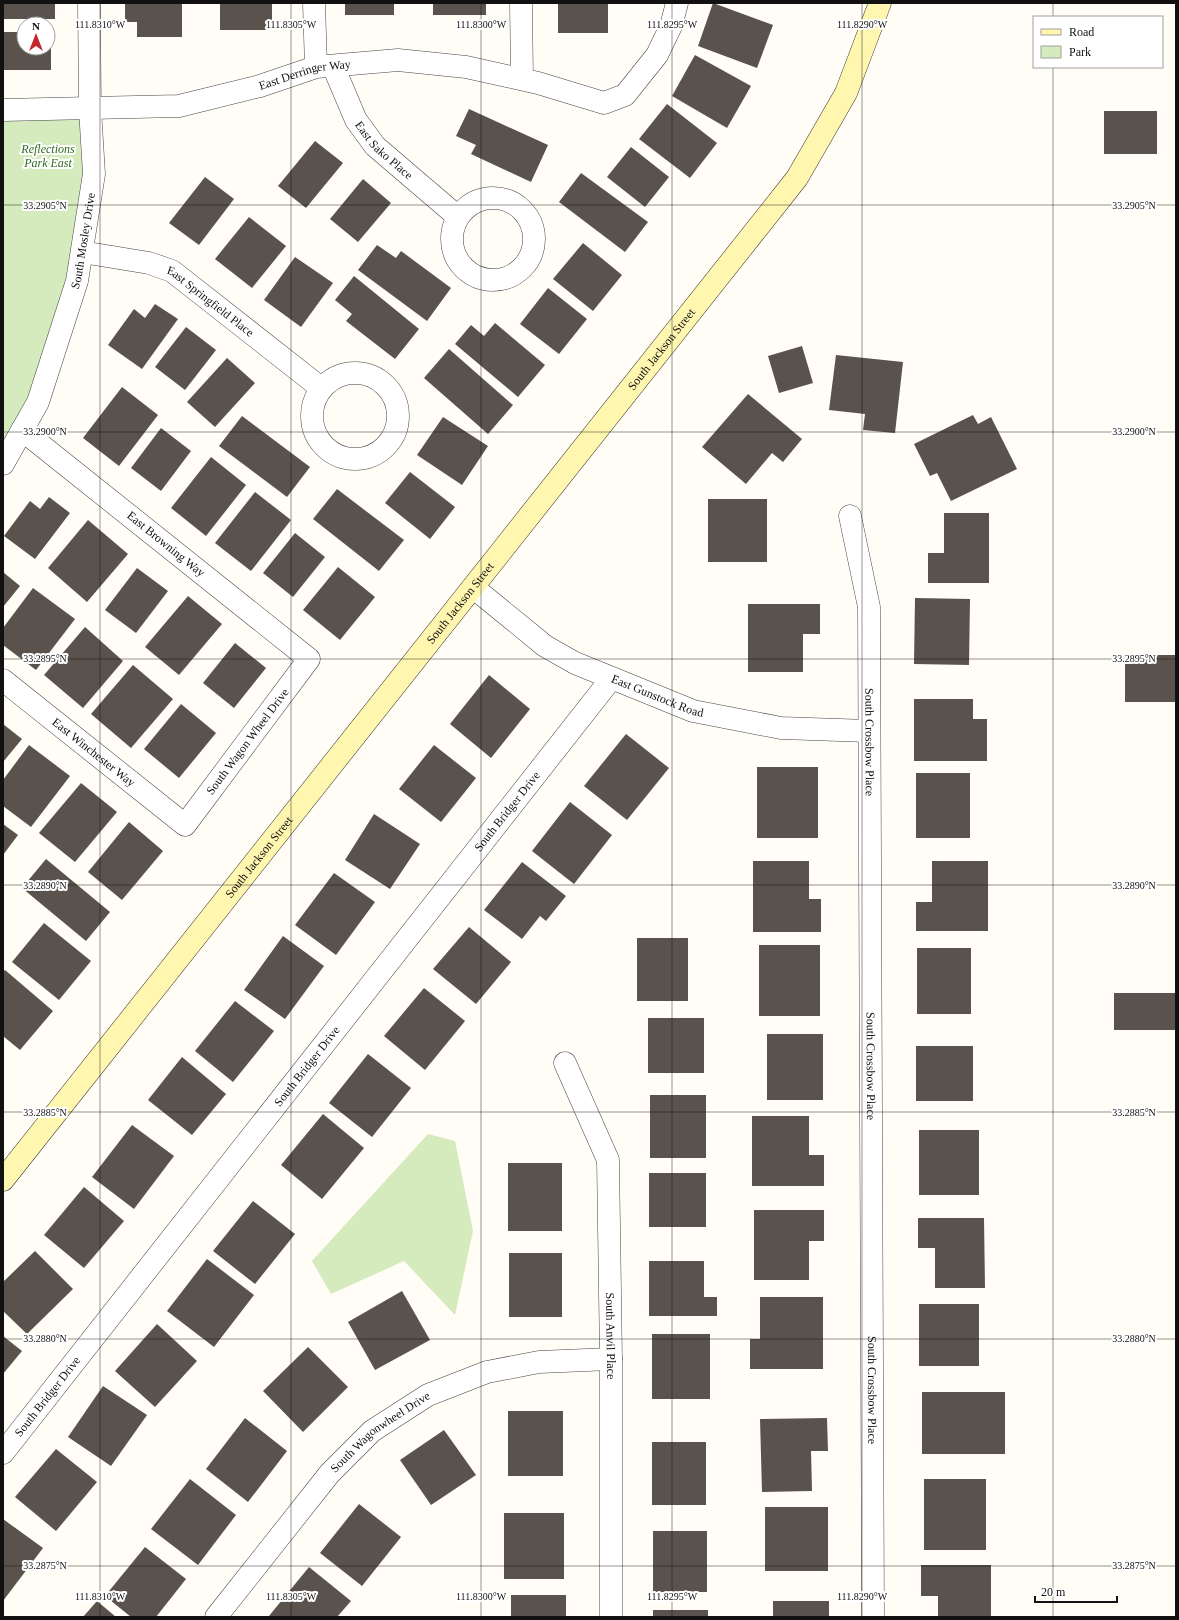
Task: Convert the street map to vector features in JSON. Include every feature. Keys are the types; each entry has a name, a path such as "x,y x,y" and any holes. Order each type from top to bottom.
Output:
{"street":[{"name":"South Mosley Drive","path":"3,464 38,402 77,281 94,174 90,109 89,3"},
{"path":"314,3 325,66"},
{"path":"521,3 522,79"},
{"name":"East Derringer Way","path":"3,110 178,106 260,86 325,66 398,60 466,67 522,79 604,103 624,95 657,55 671,26 677,3"},
{"name":"South Jackson Street","path":"3,1180 474,588 797,178 846,93 880,3"},
{"name":"East Sako Place","path":"325,66 356,120 375,146 458,217"},
{"name":"East Springfield Place","path":"82,252 149,263 172,271 321,388"},
{"name":"East Browning Way","path":"22,430 309,659"},
{"name":"South Crossbow Place","path":"850,516 869,607 873,1617"},
{"name":"East Gunstock Road","path":"474,588 545,646 575,663 611,679 693,711 781,728 869,731"},
{"name":"South Wagon Wheel Drive","path":"185,825 309,659"},
{"name":"South Bridger Drive","path":"3,1453 611,679"},
{"name":"East Winchester Way","path":"3,680 185,825"},
{"name":"South Anvil Place","path":"565,1063 608,1160 611,1359 611,1617"},
{"name":"South Wagonwheel Drive","path":"216,1617 330,1473 372,1431 428,1395 487,1372 539,1362 611,1359"}],"green space":[{"name":"Reflections Park East","path":"90,109 77,281 3,464 3,110"},
{"path":"428,1134 455,1141 473,1231 455,1315 404,1261 331,1294 312,1261"}],"building":[{"path":"3,3 55,3 55,16 16,16 16,19 3,19"},
{"path":"125,3 182,3 182,37 137,37 137,22 125,22"},
{"path":"220,3 272,3 272,30 220,30"},
{"path":"345,3 394,3 394,15 345,15"},
{"path":"433,3 486,3 486,15 433,15"},
{"path":"558,3 608,3 608,33 558,33"},
{"path":"713,3 773,25 757,68 698,46"},
{"path":"3,32 16,32 16,56 51,56 51,70 3,70"},
{"path":"695,55 751,86 727,128 672,96"},
{"path":"667,104 717,143 690,178 639,139"},
{"path":"469,109 548,145 531,182 471,154 476,145 456,136"},
{"path":"1104,111 1157,111 1157,154 1104,154"},
{"path":"315,141 343,163 306,208 278,186"},
{"path":"631,147 669,177 645,207 607,177"},
{"path":"581,173 648,222 625,252 559,202"},
{"path":"205,177 234,199 199,245 169,223"},
{"path":"363,179 391,203 358,242 330,219"},
{"path":"249,217 286,246 252,288 215,259"},
{"path":"583,243 622,275 593,311 553,279"},
{"path":"377,245 396,258 401,251 451,288 427,321 358,270"},
{"path":"295,257 333,283 301,327 264,300"},
{"path":"354,276 419,329 395,359 346,321 352,314 335,300"},
{"path":"548,288 587,319 559,354 520,324"},
{"path":"155,304 178,319 142,369 108,345 134,309 145,318"},
{"path":"495,323 545,365 518,397 455,344 471,325 484,336"},
{"path":"186,327 216,350 185,390 155,367"},
{"path":"802,346 813,383 779,393 768,356"},
{"path":"449,349 513,405 488,434 424,378"},
{"path":"836,355 903,362 895,433 863,430 865,414 829,410"},
{"path":"227,358 255,383 215,427 187,402"},
{"path":"122,387 158,415 119,466 83,438"},
{"path":"748,394 802,439 783,462 772,453 746,484 702,447"},
{"path":"973,415 978,424 991,417 1017,469 951,501 937,473 930,476 914,444"},
{"path":"242,416 310,467 287,497 219,446"},
{"path":"443,417 488,446 462,485 417,455"},
{"path":"161,428 191,451 161,491 131,468"},
{"path":"211,457 246,485 206,536 171,508"},
{"path":"410,472 455,507 430,539 385,503"},
{"path":"337,489 404,540 379,571 313,519"},
{"path":"255,492 291,520 251,571 215,543"},
{"path":"49,497 70,513 35,559 4,536 30,501 40,509"},
{"path":"708,499 767,499 767,562 708,562"},
{"path":"944,513 989,513 989,583 928,583 928,553 944,553"},
{"path":"88,520 128,554 87,602 48,568"},
{"path":"295,533 325,557 293,597 263,573"},
{"path":"338,567 375,597 340,640 303,610"},
{"path":"137,568 168,591 136,633 105,610"},
{"path":"3,572 20,586 3,607"},
{"path":"33,588 75,619 36,670 3,645 3,628"},
{"path":"188,596 222,624 179,675 145,647"},
{"path":"915,598 970,599 969,665 914,664"},
{"path":"748,604 820,604 820,634 803,634 803,672 748,672"},
{"path":"85,627 123,661 83,708 44,675"},
{"path":"235,643 266,668 234,708 203,683"},
{"path":"1125,655 1175,655 1175,702 1125,702"},
{"path":"133,665 173,699 131,748 91,714"},
{"path":"489,675 530,709 491,758 450,724"},
{"path":"914,699 973,699 973,719 987,719 987,761 914,761"},
{"path":"181,704 216,733 179,778 144,749"},
{"path":"3,724 22,739 3,762"},
{"path":"626,734 669,768 627,820 584,786"},
{"path":"29,745 70,776 31,827 3,806 3,780"},
{"path":"434,745 476,778 441,822 399,789"},
{"path":"757,767 818,767 818,838 757,838"},
{"path":"916,773 970,773 970,838 916,838"},
{"path":"81,783 117,812 75,862 39,833"},
{"path":"570,802 612,835 574,884 532,851"},
{"path":"374,814 420,844 390,889 345,860"},
{"path":"129,822 163,851 122,900 88,872"},
{"path":"3,824 18,835 3,855"},
{"path":"46,859 110,912 86,941 22,888"},
{"path":"753,861 809,861 809,899 821,899 821,932 753,932"},
{"path":"932,861 988,861 988,931 916,931 916,902 932,902"},
{"path":"522,862 566,896 546,921 540,916 522,939 484,910"},
{"path":"334,873 375,902 336,955 295,925"},
{"path":"44,923 91,961 59,1000 12,962"},
{"path":"469,927 511,962 476,1004 433,969"},
{"path":"283,936 324,966 285,1019 244,990"},
{"path":"637,938 688,938 688,1001 637,1001"},
{"path":"759,945 820,945 820,1016 759,1016"},
{"path":"917,948 971,948 971,1014 917,1014"},
{"path":"5,970 53,1011 20,1050 3,1036 3,972"},
{"path":"424,988 465,1021 425,1070 384,1036"},
{"path":"1114,993 1176,993 1176,1030 1114,1030"},
{"path":"235,1001 274,1031 233,1082 195,1051"},
{"path":"648,1018 704,1018 704,1073 648,1073"},
{"path":"767,1034 823,1034 823,1100 767,1100"},
{"path":"916,1046 973,1046 973,1101 916,1101"},
{"path":"368,1054 411,1088 372,1137 329,1103"},
{"path":"182,1057 226,1094 192,1135 148,1100"},
{"path":"650,1095 706,1095 706,1158 650,1158"},
{"path":"323,1114 364,1148 322,1199 281,1165"},
{"path":"752,1116 809,1116 809,1155 824,1155 824,1186 752,1186"},
{"path":"132,1125 174,1156 134,1209 92,1177"},
{"path":"919,1130 979,1130 979,1195 919,1195"},
{"path":"508,1163 562,1163 562,1231 508,1231"},
{"path":"649,1173 706,1173 706,1227 649,1227"},
{"path":"84,1187 124,1221 84,1268 44,1235"},
{"path":"253,1201 295,1234 255,1284 213,1251"},
{"path":"754,1210 824,1210 824,1241 809,1241 809,1280 754,1280"},
{"path":"918,1218 984,1218 985,1288 935,1288 935,1248 918,1248"},
{"path":"35,1251 73,1289 27,1334 3,1311 3,1282"},
{"path":"509,1253 562,1253 562,1317 509,1317"},
{"path":"207,1259 254,1295 214,1347 167,1311"},
{"path":"649,1261 704,1261 704,1297 717,1297 717,1316 649,1316"},
{"path":"402,1291 430,1340 375,1370 348,1322"},
{"path":"760,1297 823,1297 823,1369 750,1369 750,1339 760,1339"},
{"path":"919,1304 979,1304 979,1366 919,1366"},
{"path":"157,1324 197,1361 155,1407 115,1371"},
{"path":"652,1334 710,1334 710,1399 652,1399"},
{"path":"3,1336 22,1351 3,1374"},
{"path":"308,1347 348,1387 303,1432 263,1391"},
{"path":"103,1386 147,1415 111,1466 68,1437"},
{"path":"922,1392 1005,1392 1005,1454 922,1454"},
{"path":"508,1411 563,1411 563,1476 508,1476"},
{"path":"245,1418 287,1451 248,1502 206,1469"},
{"path":"827,1418 828,1451 811,1451 812,1491 762,1492 760,1419"},
{"path":"444,1430 476,1475 431,1505 400,1460"},
{"path":"652,1442 706,1442 706,1505 652,1505"},
{"path":"56,1449 97,1482 56,1531 15,1497"},
{"path":"190,1479 236,1515 198,1565 151,1529"},
{"path":"924,1479 986,1479 986,1550 924,1550"},
{"path":"359,1504 401,1537 362,1586 320,1553"},
{"path":"765,1507 828,1507 828,1571 765,1571"},
{"path":"504,1513 564,1513 564,1579 504,1579"},
{"path":"3,1519 43,1548 3,1601"},
{"path":"653,1531 707,1531 707,1592 653,1592"},
{"path":"145,1547 186,1579 156,1617 131,1617 105,1596"},
{"path":"921,1565 991,1565 991,1617 938,1617 938,1596 921,1596"},
{"path":"309,1567 351,1601 337,1617 269,1616"},
{"path":"511,1595 566,1595 566,1617 511,1617"},
{"path":"97,1601 116,1617 83,1617"},
{"path":"773,1601 829,1601 829,1617 773,1617"},
{"path":"653,1610 708,1610 708,1617 653,1617"}]}
